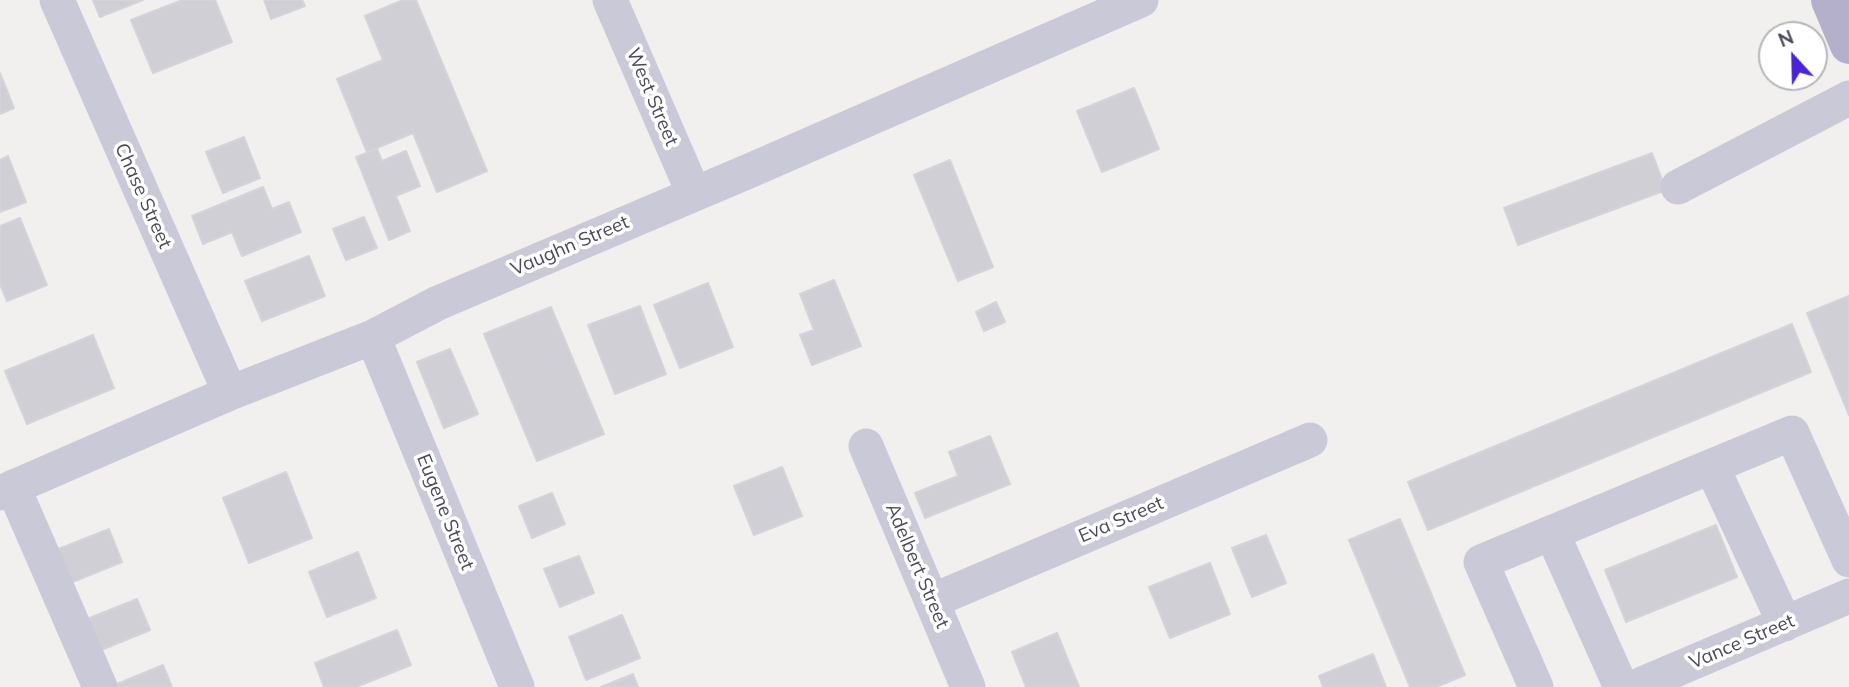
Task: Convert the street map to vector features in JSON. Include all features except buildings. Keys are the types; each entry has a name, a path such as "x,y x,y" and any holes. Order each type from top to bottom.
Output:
{"main road":[{"path":"1830,0 1849,45"}],"street":[{"name":"Chase Street","path":"57,0 230,393"},
{"name":"West Street","path":"610,0 694,194"},
{"name":"Vaughn Street","path":"7,490 230,393 373,337 438,303 1141,0"},
{"path":"1678,187 1849,98"},
{"name":"Eugene Street","path":"373,337 517,687"},
{"path":"1536,687 1481,562 1792,433 1849,560"},
{"name":"Eva Street","path":"932,601 1310,440"},
{"name":"Adelbert Street","path":"866,446 968,687"},
{"path":"1712,467 1785,624"},
{"path":"7,490 100,687"},
{"path":"1552,533 1621,687"},
{"name":"Vance Street","path":"1635,687 1849,596"}]}
